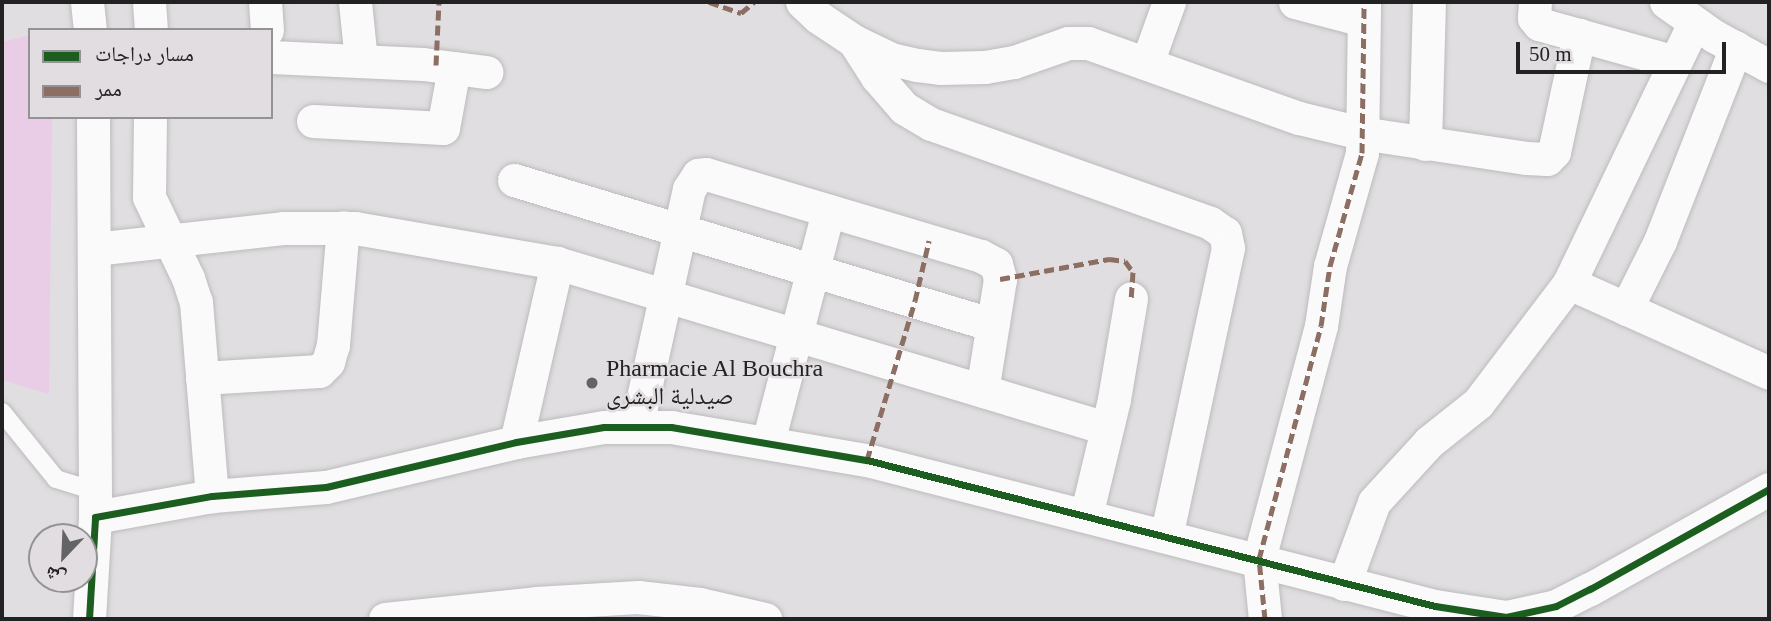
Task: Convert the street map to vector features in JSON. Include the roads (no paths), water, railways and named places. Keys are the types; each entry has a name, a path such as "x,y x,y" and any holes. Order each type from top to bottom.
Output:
{"street":[{"path":"88,2 90,28"},
{"path":"149,2 151,28"},
{"path":"265,2 267,28"},
{"path":"355,2 361,61"},
{"path":"802,2 818,17 854,41 891,59 940,68 1014,62 1079,41 1299,118 1425,144 1527,158 1552,157 1579,36"},
{"path":"1147,64 1169,2"},
{"path":"1265,619 1259,559 1321,326 1330,266 1362,152 1360,132 1364,11 1295,2"},
{"path":"1425,144 1429,2"},
{"path":"1535,2 1534,18 1539,24 1675,62"},
{"path":"1666,2 1694,23 1769,66"},
{"path":"1344,584 1374,502 1429,442 1478,403 1569,283 1694,23"},
{"path":"854,41 877,78 904,108 931,124 1210,223 1226,233 1228,248 1219,280 1191,430 1166,536"},
{"path":"1626,309 1660,241 1736,47"},
{"path":"273,57 470,70 443,128 313,121"},
{"path":"89,619 95,504 93,119"},
{"path":"150,119 149,197 196,302 212,495"},
{"path":"637,425 689,189 698,175 706,174 990,259 1000,272 982,391"},
{"path":"514,180 993,325"},
{"path":"768,442 828,211"},
{"path":"94,249 283,228 342,228 557,263 1106,428"},
{"path":"202,379 319,372 328,362 333,345 342,228"},
{"path":"516,442 557,263"},
{"path":"1569,283 1769,373"},
{"path":"1086,516 1114,399 1131,298"},
{"path":"95,504 326,486 516,442 637,425 768,442 867,460 1259,559 1436,613 1506,618 1556,606 1590,590 1769,489"},
{"path":"385,619 536,603 638,597 700,604 765,619"}],"lane":[{"path":"2,412 56,479 95,504"}],"place":[{"name":"Pharmacie Al Bouchra صيدلية البشرى","path":"592,383"}]}
